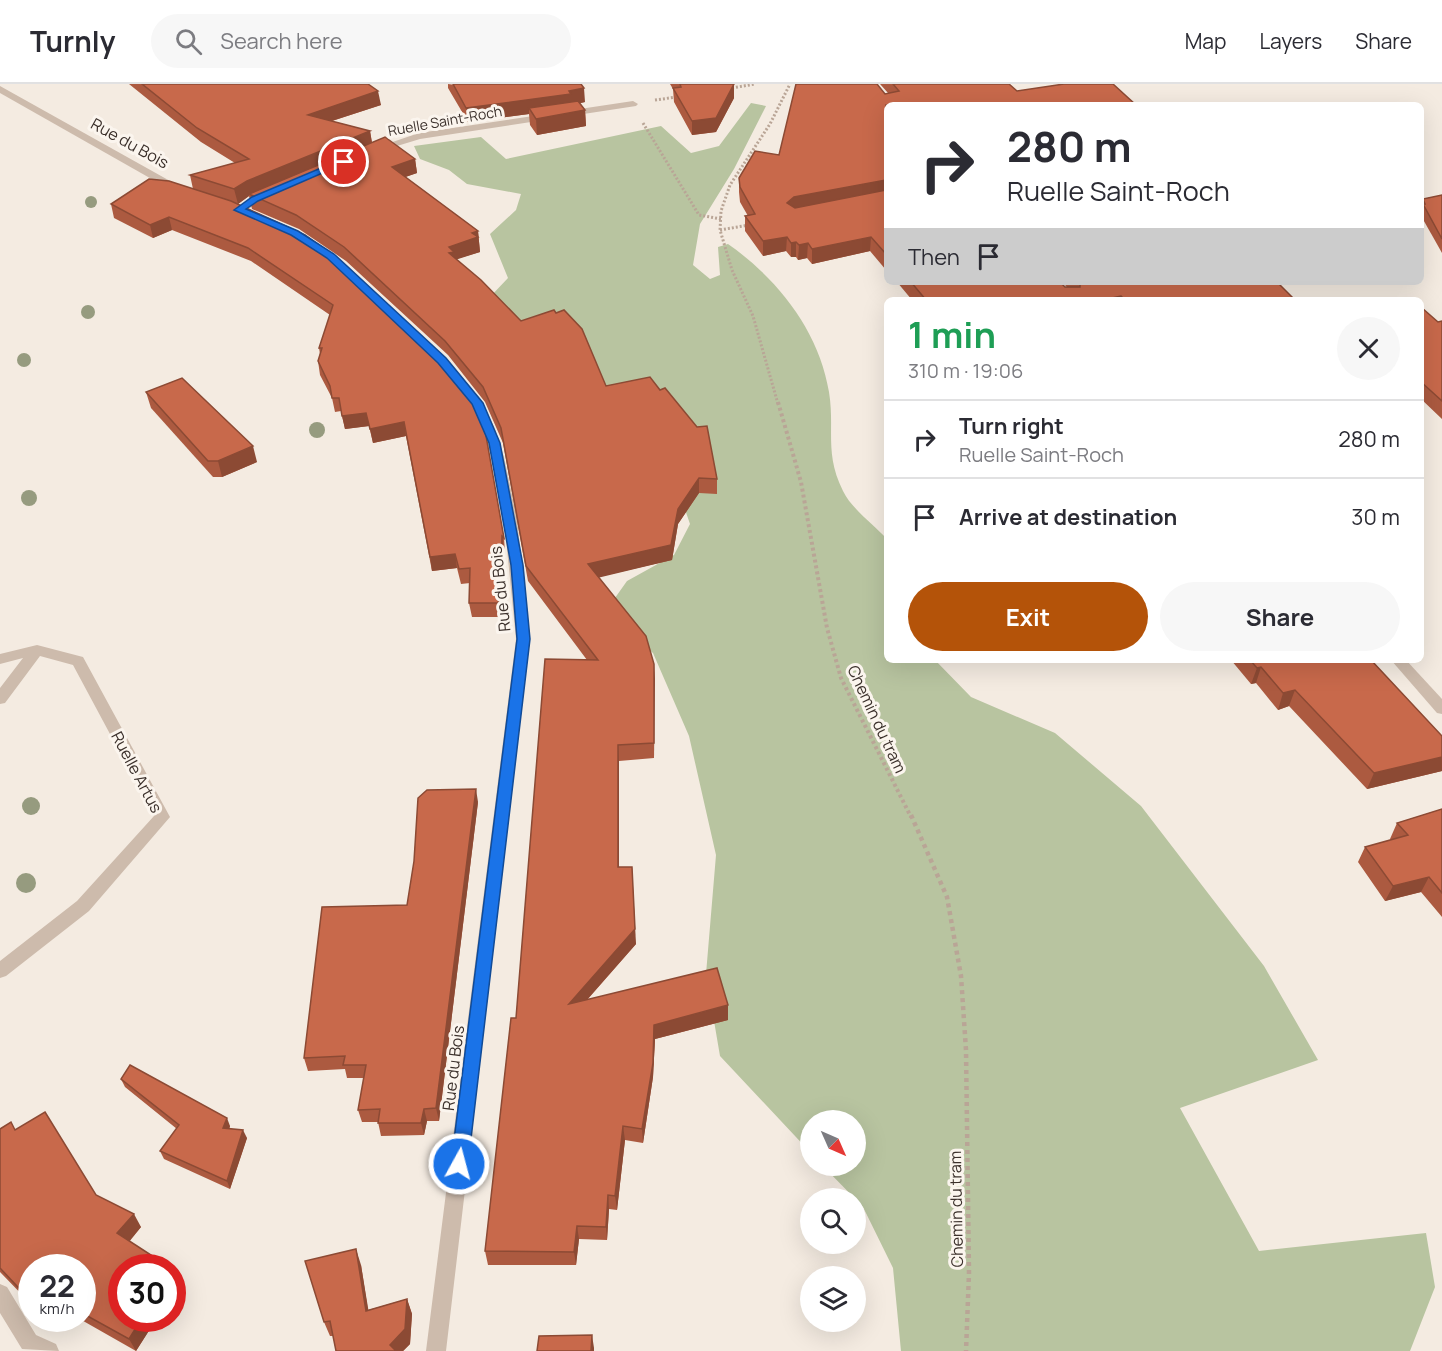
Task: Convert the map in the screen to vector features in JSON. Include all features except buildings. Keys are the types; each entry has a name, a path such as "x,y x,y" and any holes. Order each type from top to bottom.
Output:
{"street":[{"name":"Rue du Bois","path":"0,90 170,187 187,192"},
{"name":"Ruelle Saint-Roch","path":"366,153 388,144 419,136 633,104"},
{"path":"239,210 255,199 277,190"},
{"path":"221,204 261,219"},
{"name":"Rue du Bois","path":"433,352 477,403 495,443 517,565 524,639 436,1351"},
{"path":"0,699 37,651"},
{"name":"Ruelle Artus","path":"0,659 37,651 78,662 162,817 82,906 0,971"},
{"path":"1401,663 1442,709"},
{"path":"0,1294 29,1342 49,1351"}],"path":[{"path":"722,89 755,84"},
{"name":"Chemin du tram","path":"790,84 770,124 730,185 720,230 732,270 753,316 801,482 827,628 841,678 914,820 947,897 961,976 966,1050 969,1273 966,1351"},
{"path":"677,97 633,104 699,215 721,219"},
{"path":"720,230 754,224"}],"green space":[{"path":"751,103 766,106 734,169 700,224 693,265 710,279 720,275 718,247 728,244 763,273 779,290 794,308 816,348 829,392 832,453 837,477 851,504 884,536 884,663 938,663 971,697 1055,733 1141,806 1264,966 1318,1060 1180,1108 1259,1251 1426,1233 1435,1287 1410,1351 901,1351 893,1268 866,1213 866,1188 844,1188 833,1176 866,1176 866,1110 800,1110 800,1141 720,1056 706,974 716,855 689,736 653,653 605,612 627,581 674,555 690,524 680,495 489,298 508,278 490,234 516,210 521,194 467,184 449,170 420,159 414,146 481,137 506,159 661,126 691,153 719,146"}],"route":[{"path":"344,162 255,199 239,210 294,233 330,256 442,360 477,403 495,443 517,565 524,639 459,1164"}]}
